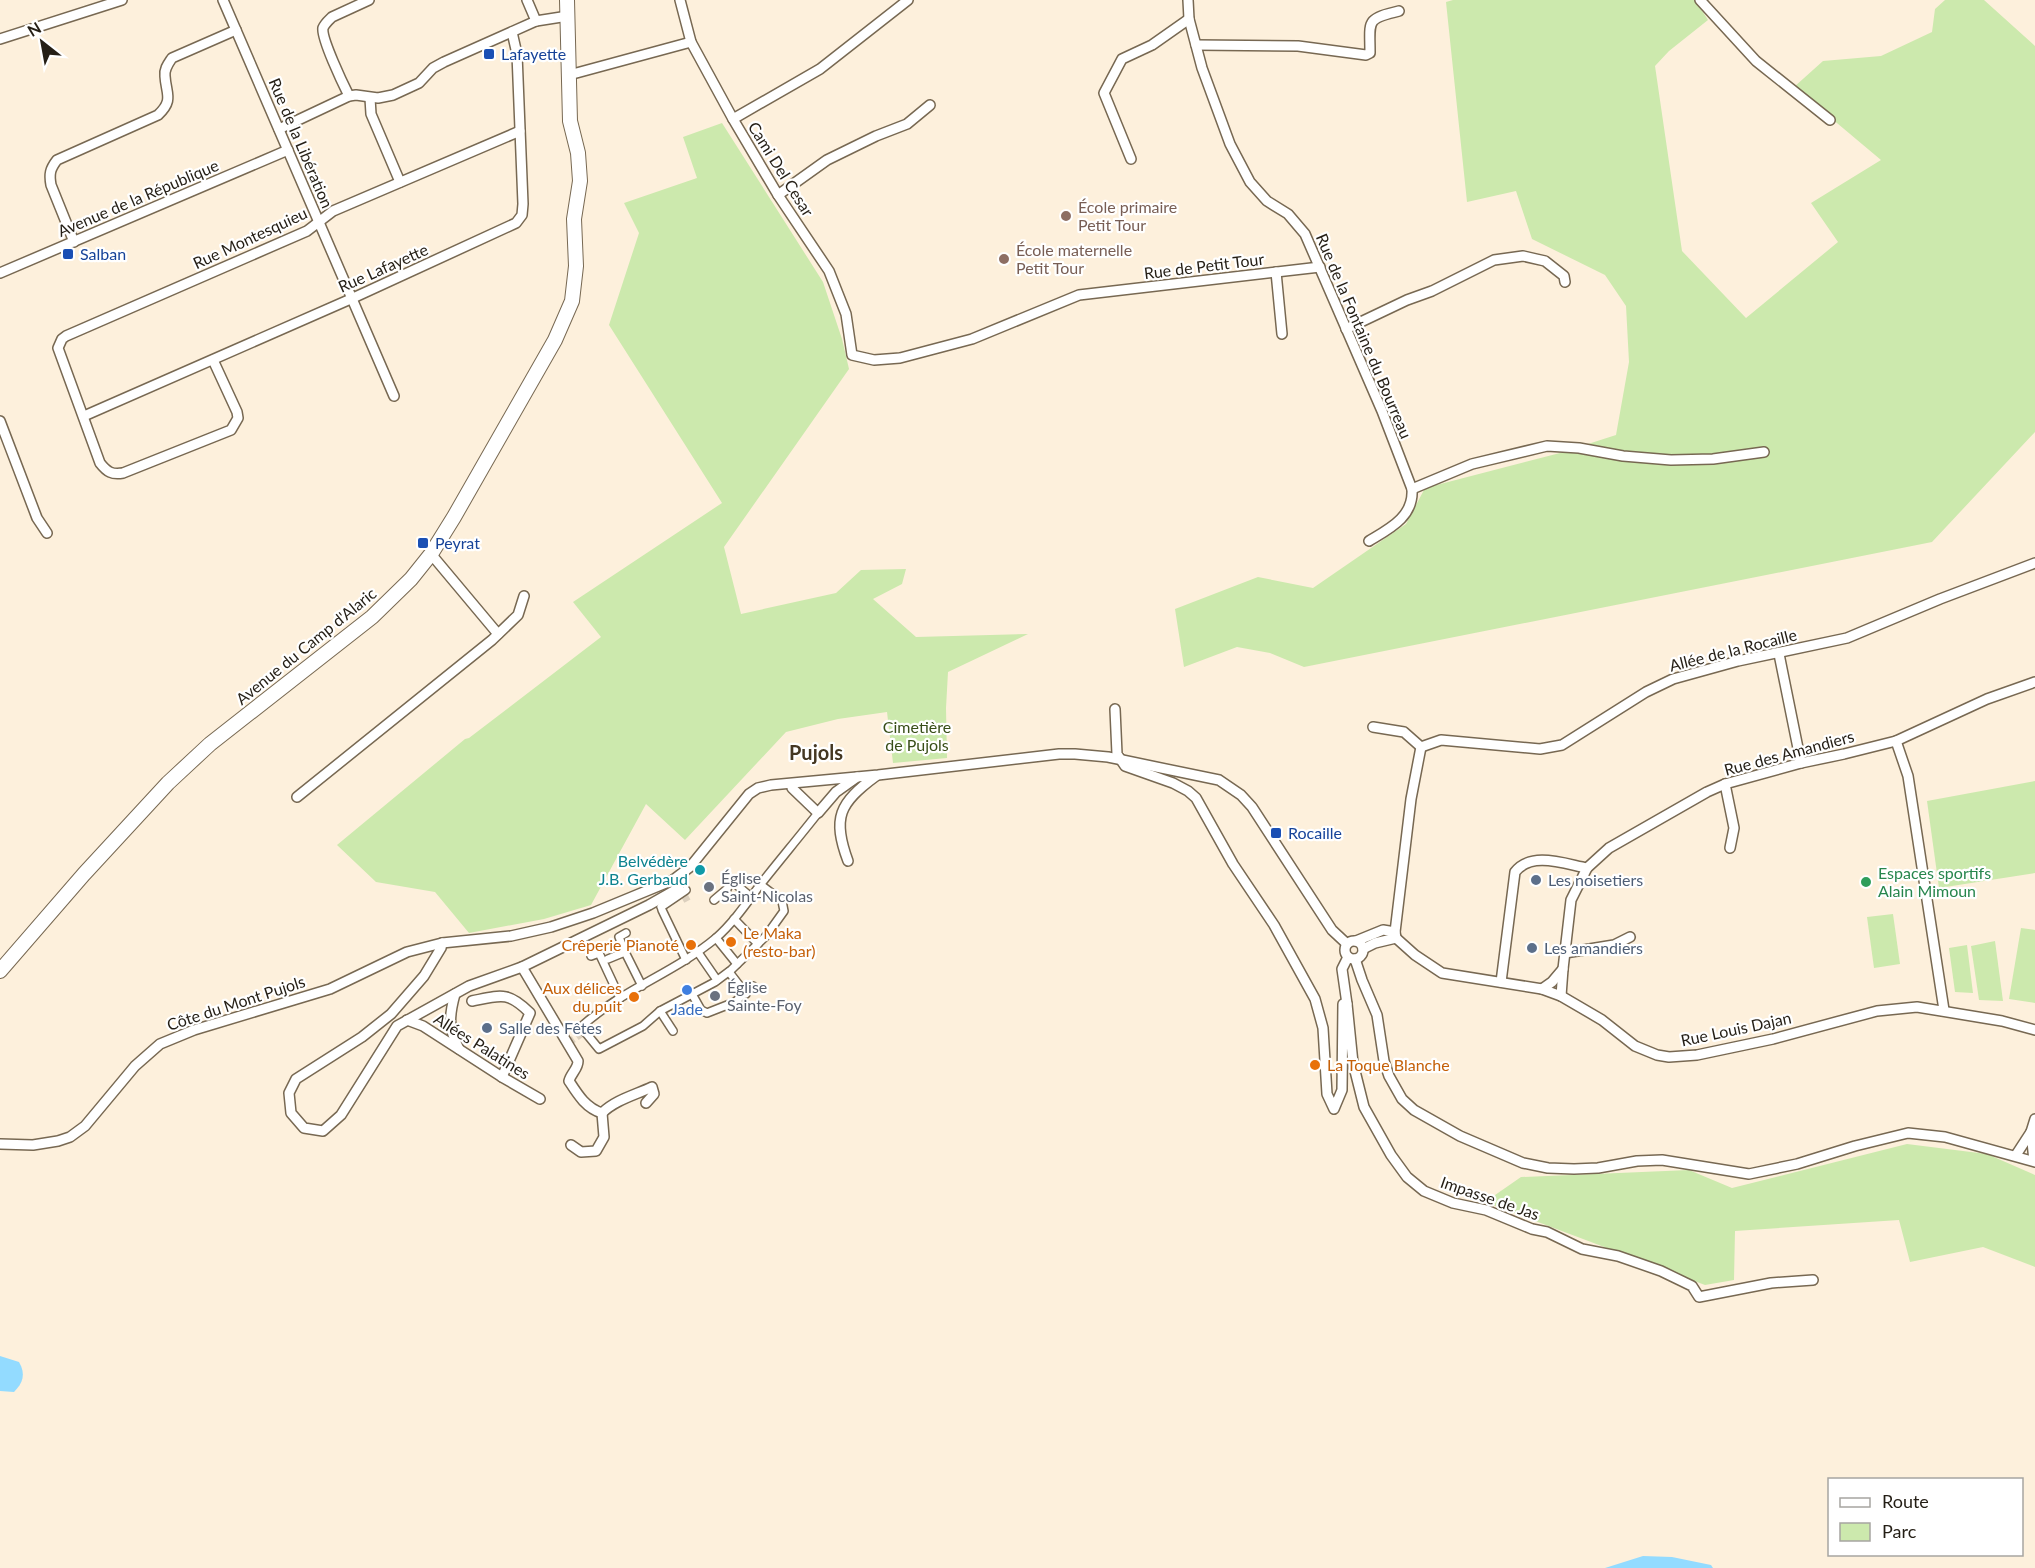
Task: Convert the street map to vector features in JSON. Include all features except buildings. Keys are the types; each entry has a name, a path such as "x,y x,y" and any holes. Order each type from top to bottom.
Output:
{"main road":[{"name":"Avenue du Camp d'Alaric","path":"0,971 84,874 188,764 210,744 372,617 411,579 431,554 454,517 555,340 572,301 576,266 574,219 580,182 578,153 570,122 567,0"}],"street":[{"path":"0,39 122,0"},
{"name":"Rue de la Libération","path":"223,0 394,396"},
{"path":"349,96 325,41 323,30 332,17 369,0"},
{"path":"527,0 536,21"},
{"name":"Cami Del Cesar","path":"680,0 691,42 733,119 778,195 829,271 846,314 852,355"},
{"path":"733,119 820,69 908,0"},
{"name":"Rue de la Fontaine du Bourreau","path":"1188,0 1189,19 1202,68 1230,144 1250,182 1267,201 1288,214 1305,234 1382,411 1412,489"},
{"path":"1700,0 1756,61 1830,120"},
{"path":"1196,45 1298,46 1366,55 1371,53 1370,25 1374,19 1399,11"},
{"path":"279,129 349,96 387,97 414,86 438,65 536,21 568,16"},
{"path":"1131,159 1104,93 1122,59 1152,45 1189,19"},
{"path":"74,242 49,177 51,168 57,160 158,115 164,110 169,96 165,75 166,67 172,58 236,30"},
{"name":"Rue Lafayette","path":"84,416 353,298 516,223 522,214 523,204 517,54 512,32"},
{"path":"569,75 691,42"},
{"path":"370,98 371,114 400,182"},
{"path":"778,195 827,160 907,124 930,105"},
{"name":"Rue Montesquieu","path":"84,416 60,356 60,343 66,336 307,231 333,211 520,131"},
{"name":"Avenue de la République","path":"0,273 288,150"},
{"path":"1346,329 1432,291 1494,260 1523,256 1545,261 1564,276 1565,282"},
{"name":"Rue de Petit Tour","path":"852,355 874,360 900,358 972,339 1079,295 1320,267"},
{"path":"1276,273 1282,334"},
{"path":"84,416 100,463 114,474 123,473 225,434 231,430 238,418 213,360"},
{"path":"0,421 37,518 47,533"},
{"path":"1369,541 1405,516 1412,489 1472,465 1547,446 1671,460 1713,459 1764,452"},
{"path":"431,554 498,634"},
{"name":"Allée de la Rocaille","path":"1421,747 1441,740 1540,749 1553,748 1562,745 1646,692 1673,679 1738,661 1847,638 2035,563"},
{"path":"297,797 498,634 518,615 524,596"},
{"path":"1779,654 1801,763"},
{"name":"Rue des Amandiers","path":"1561,996 1571,900 1587,867 1610,848 1725,784 1801,763 1896,741 1987,699 2035,682"},
{"path":"1115,709 1117,754 1125,766 1173,783 1196,798 1233,864 1274,925 1315,999 1323,1028 1327,1094 1334,1109 1342,1089 1342,1005 1347,1004 1341,969 1352,958 1360,957 1364,949 1395,935"},
{"path":"1373,727 1404,732 1421,747 1411,799 1395,935"},
{"path":"1896,741 1908,776 1944,1010"},
{"path":"682,964 661,908 680,890 690,867 749,794 758,788 1059,754 1122,760 1219,780 1252,807 1332,930 1352,943 1361,944 1364,949"},
{"path":"848,861 839,830 842,810 857,790 878,775"},
{"path":"761,885 782,901 784,911 758,944 729,972 717,980 660,1011 643,1026 599,1049 581,1027 597,1012 682,964 716,938 836,792 857,777"},
{"path":"792,784 792,788 818,813"},
{"path":"1725,784 1734,828 1730,848"},
{"path":"1501,982 1515,872 1521,865 1537,860 1587,867"},
{"path":"714,900 722,895 733,882 751,897"},
{"name":"Côte du Mont Pujols","path":"0,1144 33,1145 70,1137 85,1126 135,1066 160,1044 194,1030 330,988 407,952 442,943 511,936 552,927 593,913 680,890"},
{"name":"Allées Palatines","path":"442,943 424,976 399,1006 362,1037 296,1079 288,1093 291,1113 304,1128 323,1131 341,1115 397,1026 469,986 522,967 680,890"},
{"path":"733,920 758,944"},
{"path":"1395,935 1383,930 1352,943 1345,952 1352,958 1377,1015 1384,1062 1395,1088 1402,1099 1414,1110 1460,1136 1523,1163 1548,1168 1574,1169 1662,1160 1749,1174 1797,1164 1908,1133 1945,1137 2035,1161 2031,1132"},
{"path":"626,933 619,937 642,986"},
{"name":"Rue Louis Dajan","path":"1395,935 1415,955 1442,973 1542,989 1561,996 1602,1020 1635,1046 1669,1057 1697,1055 1773,1039 1877,1011 1917,1007 2002,1021 2035,1030"},
{"path":"1565,953 1614,945 1630,937"},
{"path":"716,938 737,964"},
{"path":"697,951 717,980"},
{"path":"591,956 599,952 620,998"},
{"path":"608,959 625,952"},
{"path":"522,967 578,1061 578,1066 571,1073 569,1081 585,1104 602,1113"},
{"path":"1542,989 1552,982 1563,969"},
{"path":"729,972 746,994"},
{"path":"694,992 701,1010 707,1013 735,1002 753,986"},
{"path":"455,994 450,1013 451,1033 459,1050"},
{"path":"472,1001 504,994 518,1000 530,1013 502,1077"},
{"name":"Impasse de Jas","path":"1347,1004 1353,1063 1364,1107 1391,1155 1407,1177 1424,1191 1453,1203 1486,1210 1532,1229 1547,1232 1582,1249 1618,1256 1661,1271 1692,1286 1699,1297 1771,1283 1813,1280"},
{"path":"660,1011 673,1031"},
{"name":"Allées Palatines","path":"407,1020 423,1026 540,1099"},
{"path":"571,1145 581,1152 596,1152 604,1137 602,1113 611,1104 623,1101 652,1087 654,1094 646,1103"},
{"path":"2016,1155 2031,1132 2035,1119"}],"green space":[{"path":"1453,0 1695,0 1708,20 1669,51 1655,66 1682,251 1746,318 1838,242 1811,203 1881,160 1794,87 1823,61 1881,56 1932,32 1935,9 1945,0 1984,0 2035,46 2035,432 1932,542 1304,667 1270,653 1237,647 1184,667 1175,609 1258,577 1313,588 1406,524 1425,488 1560,453 1616,435 1629,362 1626,306 1605,275 1532,239 1516,191 1467,202 1446,2"},
{"name":"Cimetière de Pujols","path":"722,123 823,282 842,339 849,369 724,547 741,614 836,593 861,570 906,569 902,584 873,599 916,637 1028,634 948,672 947,758 893,763 887,712 838,719 786,732 685,840 646,804 591,905 544,919 469,933 435,892 376,882 337,845 465,739 601,637 573,602 722,503 609,325 639,233 624,203 697,178 683,137"},
{"path":"2035,781 2035,873 1939,888 1927,801"},
{"path":"1893,914 1900,964 1874,968 1867,917"},
{"path":"2021,928 2035,930 2035,1003 2009,999"},
{"path":"1995,941 2003,1001 1979,1000 1971,946"},
{"path":"1967,945 1973,993 1955,992 1949,948"},
{"path":"1907,1144 1987,1154 2035,1175 2035,1267 1983,1247 1910,1262 1899,1220 1735,1231 1734,1280 1705,1285 1485,1202 1521,1177 1689,1170 1732,1188"}],"water":[{"path":"0,1356 19,1362 21,1366 22,1378 14,1392 0,1391"},
{"path":"1643,1556 1672,1557 1711,1565 1713,1568 1605,1568"}],"tunnel":[{"path":"684,895 689,904"},
{"path":"568,1043 584,1032"}],"place":[{"name":"Lafayette","path":"489,54"},
{"name":"École primaire Petit Tour","path":"1066,216"},
{"name":"Salban","path":"68,254"},
{"name":"École maternelle Petit Tour","path":"1004,259"},
{"name":"Peyrat","path":"423,543"},
{"name":"Rocaille","path":"1276,833"},
{"name":"Belvédère J.B. Gerbaud","path":"700,870"},
{"name":"Les noisetiers","path":"1536,880"},
{"name":"Espaces sportifs Alain Mimoun","path":"1866,882"},
{"name":"Église Saint-Nicolas","path":"709,887"},
{"name":"Le Maka (resto-bar)","path":"731,942"},
{"name":"Crêperie Pianoté","path":"691,945"},
{"name":"Les amandiers","path":"1532,948"},
{"name":"Jade","path":"687,990"},
{"name":"Église Sainte-Foy","path":"715,996"},
{"name":"Aux délices du puit","path":"634,997"},
{"name":"Salle des Fêtes","path":"487,1028"},
{"name":"La Toque Blanche","path":"1315,1065"}],"district":[{"name":"Pujols","path":"816,753"}]}
